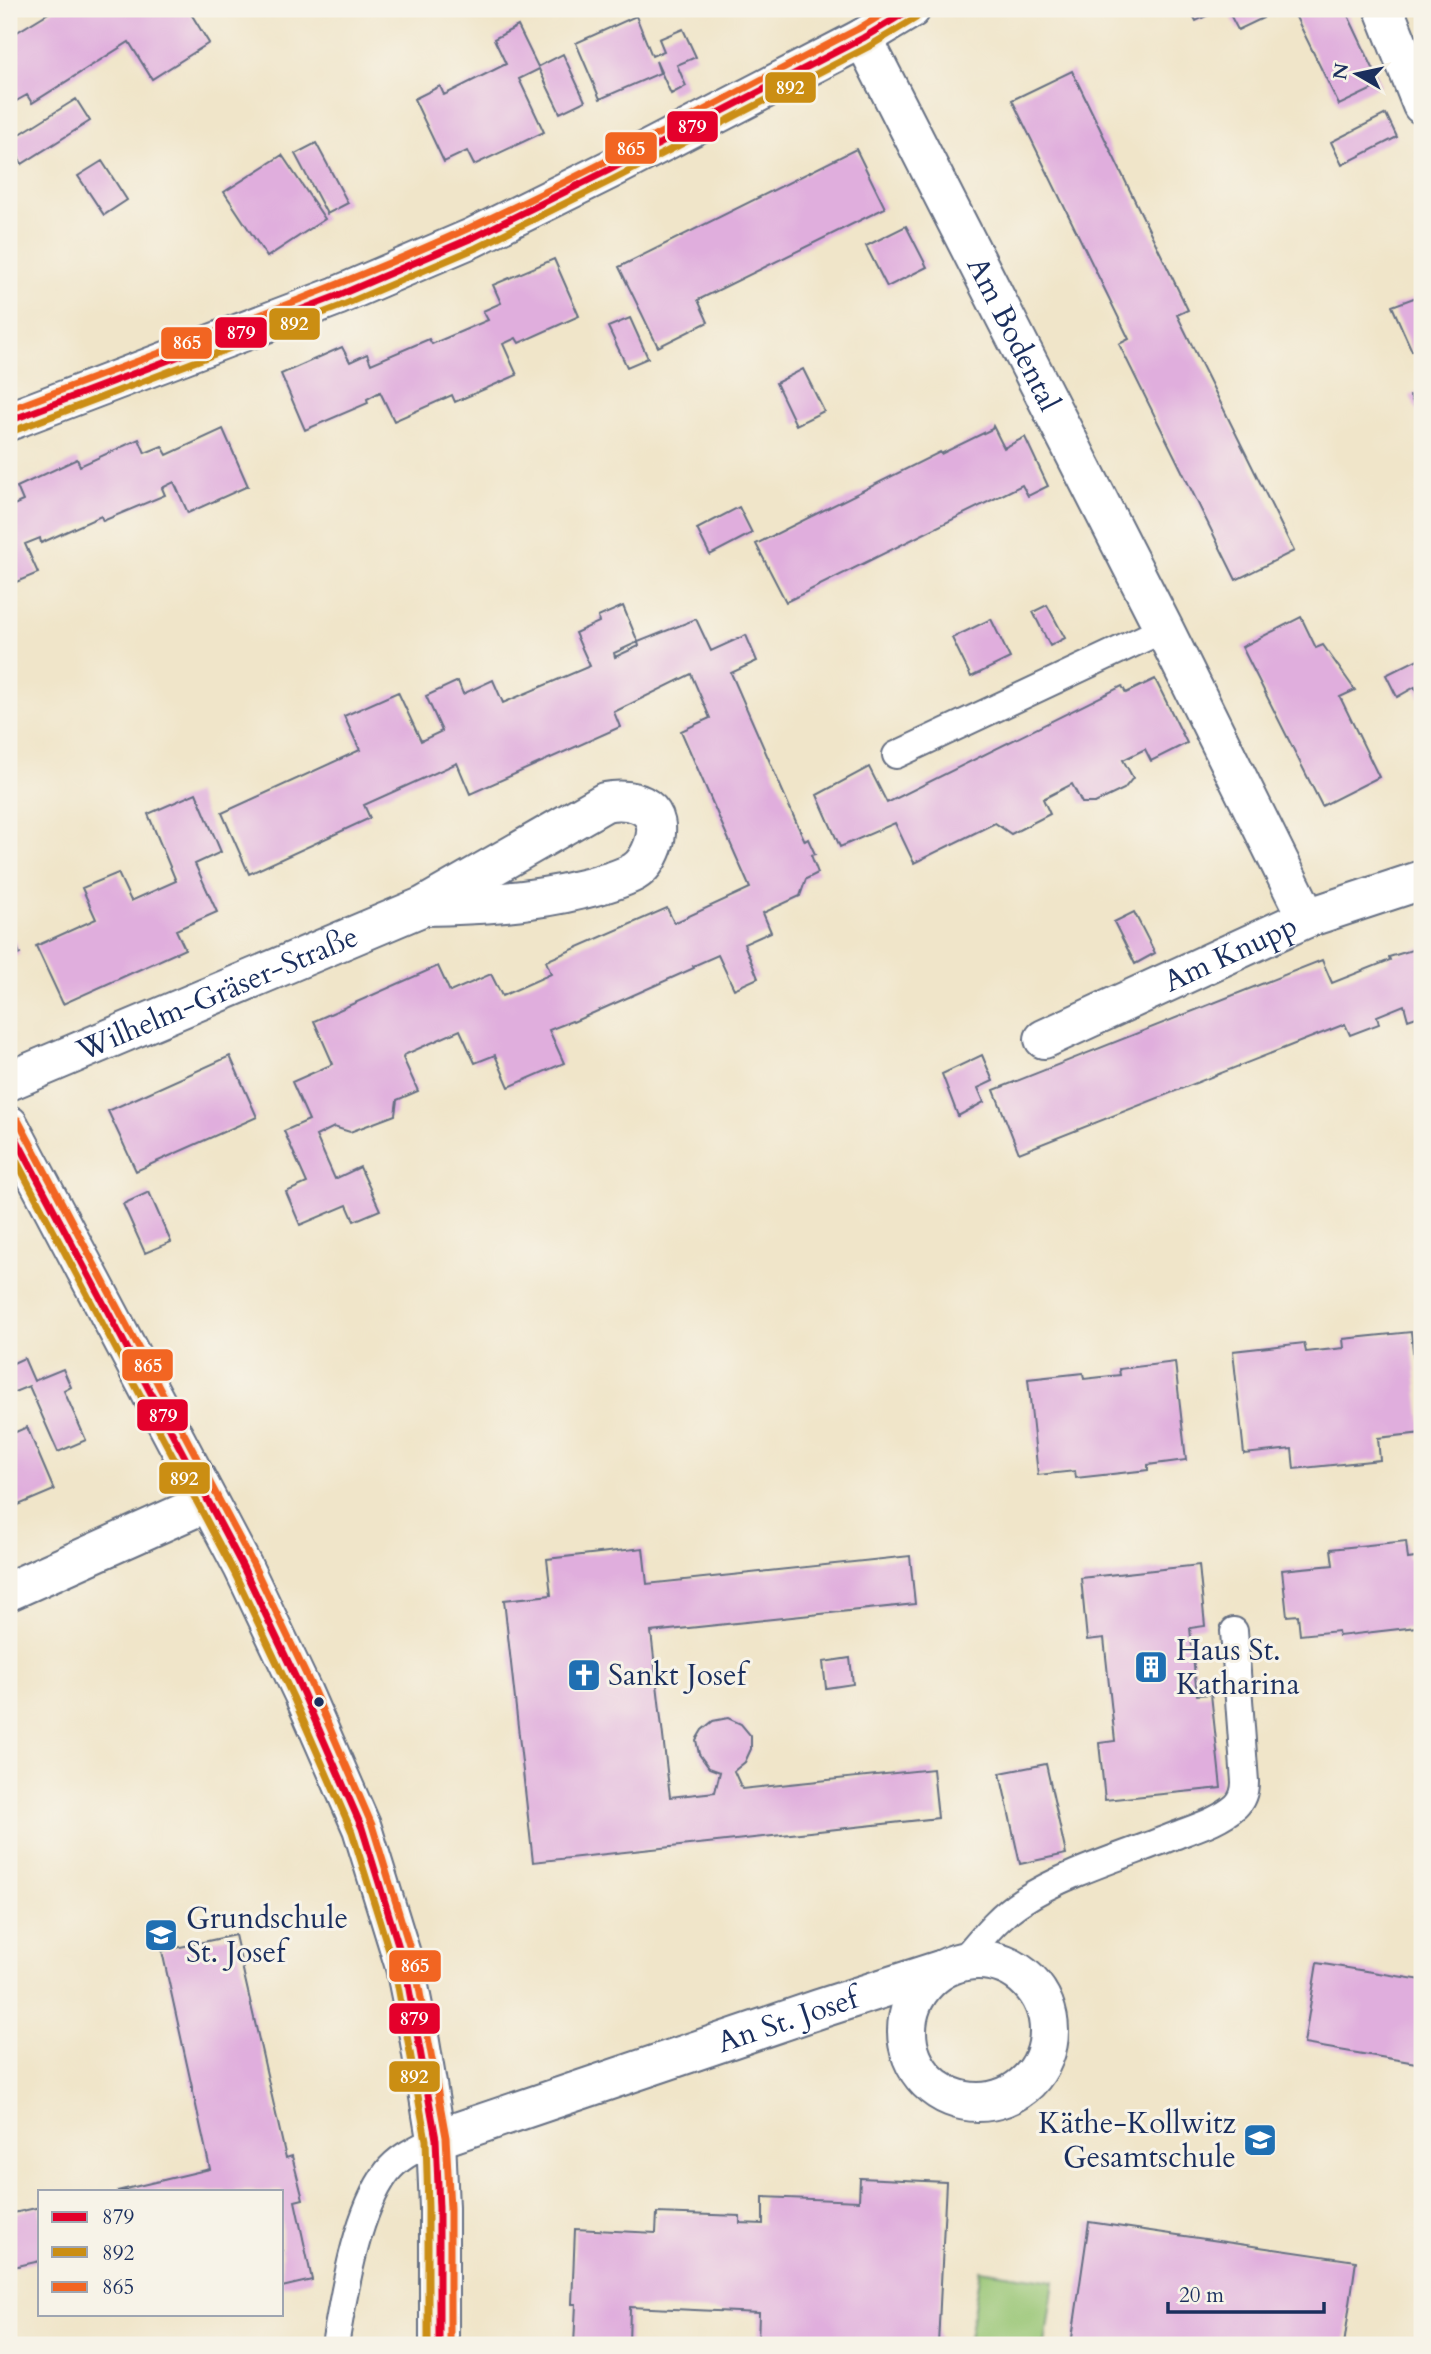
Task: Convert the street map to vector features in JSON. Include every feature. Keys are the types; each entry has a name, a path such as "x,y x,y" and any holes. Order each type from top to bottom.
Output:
{"street":[{"path":"9,421 337,296 472,238 863,38 911,9"},
{"path":"1388,10 1422,105"},
{"name":"Am Bodental","path":"863,38 1164,629 1307,918"},
{"name":"Wilhelm-Gräser-Straße","path":"9,1081 424,906 605,802 628,799 643,804 653,816 655,838 648,858 634,872 614,880 533,899 480,905 424,906"},
{"name":"Am Knupp","path":"1044,1039 1307,918 1422,880"},
{"path":"9,1125 275,1632 362,1829 405,1967 436,2139 439,2345"},
{"path":"9,1591 208,1502"},
{"name":"An St. Josef","path":"436,2139 951,1966"}],"lane":[{"path":"896,755 1164,629"},
{"path":"951,1966 1020,1902 1062,1880 1195,1828 1237,1805 1244,1793 1245,1782 1234,1631"},
{"path":"334,2345 348,2279 374,2194 388,2170 407,2155 436,2139"}],"green space":[{"path":"980,2270 1054,2281 1045,2345 968,2345"}],"building":[{"path":"55,9 188,9 209,43 152,79 129,42 32,103 27,95 9,105 9,37"},
{"path":"1190,9 1221,9 1196,21"},
{"path":"1227,9 1258,9 1263,18 1238,30"},
{"path":"1292,9 1345,9 1381,85 1339,105"},
{"path":"636,16 652,56 664,51 659,39 683,29 696,57 677,65 686,86 671,94 656,61 660,73 600,99 576,43"},
{"path":"518,26 538,67 563,54 585,101 560,113 539,69 519,79 544,132 474,165 467,151 444,162 414,99 440,86 444,95 506,64 494,39"},
{"path":"1072,71 1188,310 1177,315 1294,551 1236,580 1119,344 1129,339 1012,100"},
{"path":"76,99 90,121 22,164 9,141"},
{"path":"1386,114 1397,137 1342,165 1331,142"},
{"path":"316,143 348,203 327,214 295,154"},
{"path":"856,149 885,208 698,300 708,322 658,347 619,267"},
{"path":"282,155 325,219 267,257 224,192"},
{"path":"102,161 127,200 104,215 78,176"},
{"path":"906,226 927,267 887,287 866,246"},
{"path":"554,259 579,316 519,343 516,338 503,344 517,375 455,402 452,395 394,421 380,392 367,399 368,403 305,430 281,374 342,347 350,362 367,354 371,364 429,339 432,344 488,320 483,311 501,303 493,285"},
{"path":"1422,295 1422,347 1412,351 1392,306"},
{"path":"630,318 648,358 627,367 608,327"},
{"path":"803,369 824,411 796,425 776,383"},
{"path":"1422,389 1422,422 1410,396"},
{"path":"993,426 1004,448 1025,437 1048,486 1028,496 1022,485 786,602 756,544 940,452 941,454 992,429"},
{"path":"223,429 248,486 188,513 174,482 162,488 165,495 103,521 101,516 41,543 40,538 25,544 38,573 9,585 9,507 23,501 17,487 77,459 80,466 139,439 145,453 162,446 167,455"},
{"path":"739,507 752,533 710,555 697,529"},
{"path":"1047,605 1065,638 1050,646 1033,612"},
{"path":"623,606 638,642 696,619 711,651 746,635 757,661 731,673 797,824 815,854 811,855 818,873 806,879 800,896 763,913 771,932 744,944 758,978 734,989 718,955 573,1022 549,1030 564,1063 509,1087 495,1055 475,1063 460,1030 404,1055 418,1091 397,1100 395,1115 350,1132 334,1127 316,1136 335,1179 360,1167 380,1210 354,1221 347,1205 300,1225 286,1192 307,1183 284,1131 309,1120 292,1082 333,1064 314,1021 438,966 450,992 491,974 502,996 551,974 546,961 667,908 674,923 750,888 681,731 710,718 691,674 614,712 620,727 470,794 457,763 364,805 370,818 249,874 222,813 360,750 344,716 398,692 421,741 442,731 426,696 458,681 463,694 493,680 503,703 590,666 575,633 599,622 598,617","holes":["638,642 639,646 615,657 614,653"]},
{"path":"1301,617 1316,648 1323,645 1355,690 1340,697 1379,777 1322,806 1242,647"},
{"path":"991,619 1010,658 971,677 952,638"},
{"path":"1422,657 1422,702 1415,687 1397,697 1386,675"},
{"path":"1155,679 1187,743 1151,761 1145,749 1123,760 1133,778 1124,789 1095,803 1082,803 1072,784 1043,799 1050,814 1011,834 995,823 914,863 895,823 840,847 817,795 869,767 887,803 1122,686 1126,693"},
{"path":"196,793 221,852 195,864 217,912 176,930 185,949 63,1004 36,946 96,919 82,888 118,873 131,901 176,881 148,814"},
{"path":"1134,912 1155,953 1135,964 1114,922"},
{"path":"9,929 20,954 9,959"},
{"path":"1422,947 1422,1015 1408,1020 1404,1005 1377,1016 1379,1024 1350,1035 1345,1024 1019,1153 994,1090 1322,960 1332,983 1390,960 1389,957"},
{"path":"982,1055 993,1081 978,1088 984,1102 958,1116 942,1074"},
{"path":"230,1056 257,1117 136,1171 108,1111"},
{"path":"149,1192 171,1242 145,1253 123,1204"},
{"path":"1411,1332 1422,1433 1378,1438 1380,1460 1294,1469 1292,1449 1244,1454 1233,1351 1304,1343 1306,1352 1344,1348 1343,1339"},
{"path":"24,1358 34,1381 63,1369 71,1387 64,1391 86,1440 58,1452 29,1386 12,1393 9,1386 9,1365"},
{"path":"1175,1362 1186,1460 1148,1465 1148,1470 1076,1478 1075,1471 1038,1475 1028,1379 1083,1373 1084,1379 1120,1375 1119,1369"},
{"path":"27,1427 54,1490 9,1509 9,1435"},
{"path":"1406,1541 1408,1559 1422,1557 1422,1622 1416,1623 1416,1627 1339,1636 1338,1631 1300,1635 1298,1615 1287,1616 1282,1570 1333,1565 1331,1549"},
{"name":"Sankt Josef","path":"643,1548 647,1584 910,1556 915,1604 651,1632 670,1797 715,1792 720,1772 709,1768 699,1754 696,1740 702,1730 713,1721 728,1718 741,1724 751,1736 751,1749 745,1762 734,1771 742,1789 933,1769 938,1818 533,1862 504,1600 551,1595 547,1559"},
{"name":"Haus St. Katharina","path":"1199,1565 1205,1626 1190,1628 1197,1695 1211,1694 1221,1788 1105,1800 1099,1743 1115,1741 1104,1638 1087,1640 1081,1578"},
{"path":"850,1658 853,1684 826,1688 823,1662"},
{"path":"1046,1764 1066,1854 1020,1864 1000,1773"},
{"path":"235,1935 286,2158 292,2156 303,2199 295,2201 312,2280 284,2287 284,2190 121,2190 210,2169 162,1951"},
{"path":"1317,1963 1422,1980 1422,2064 1304,2044"},
{"path":"860,2178 946,2182 938,2345 758,2345 759,2313 630,2307 629,2345 574,2345 576,2304 572,2304 575,2229 656,2233 657,2213 740,2216 740,2223 763,2224 763,2197 859,2201"},
{"path":"38,2207 38,2261 9,2268 9,2214"},
{"path":"1089,2222 1356,2261 1344,2345 1071,2345"}],"transit line":[{"name":"865","path":"9,410 297,301 467,229 615,157 891,9"},
{"name":"879","path":"9,421 337,296 472,238 863,38 911,9"},
{"name":"892","path":"13,431 341,306 476,248 868,47 916,18"},
{"name":"865","path":"18,1120 252,1562 313,1689 372,1825 415,1965 446,2137 450,2208 450,2345"},
{"name":"879","path":"9,1125 243,1567 303,1693 362,1828 405,1967 436,2139 439,2345"},
{"name":"892","path":"9,1147 234,1572 352,1832 395,1970 426,2140 428,2345"}],"place":[{"name":"Haus St. Katharina","path":"1151,1667"},
{"name":"Sankt Josef","path":"584,1675"},
{"name":"Grundschule St. Josef","path":"161,1935"},
{"name":"Käthe-Kollwitz Gesamtschule","path":"1260,2140"}]}
